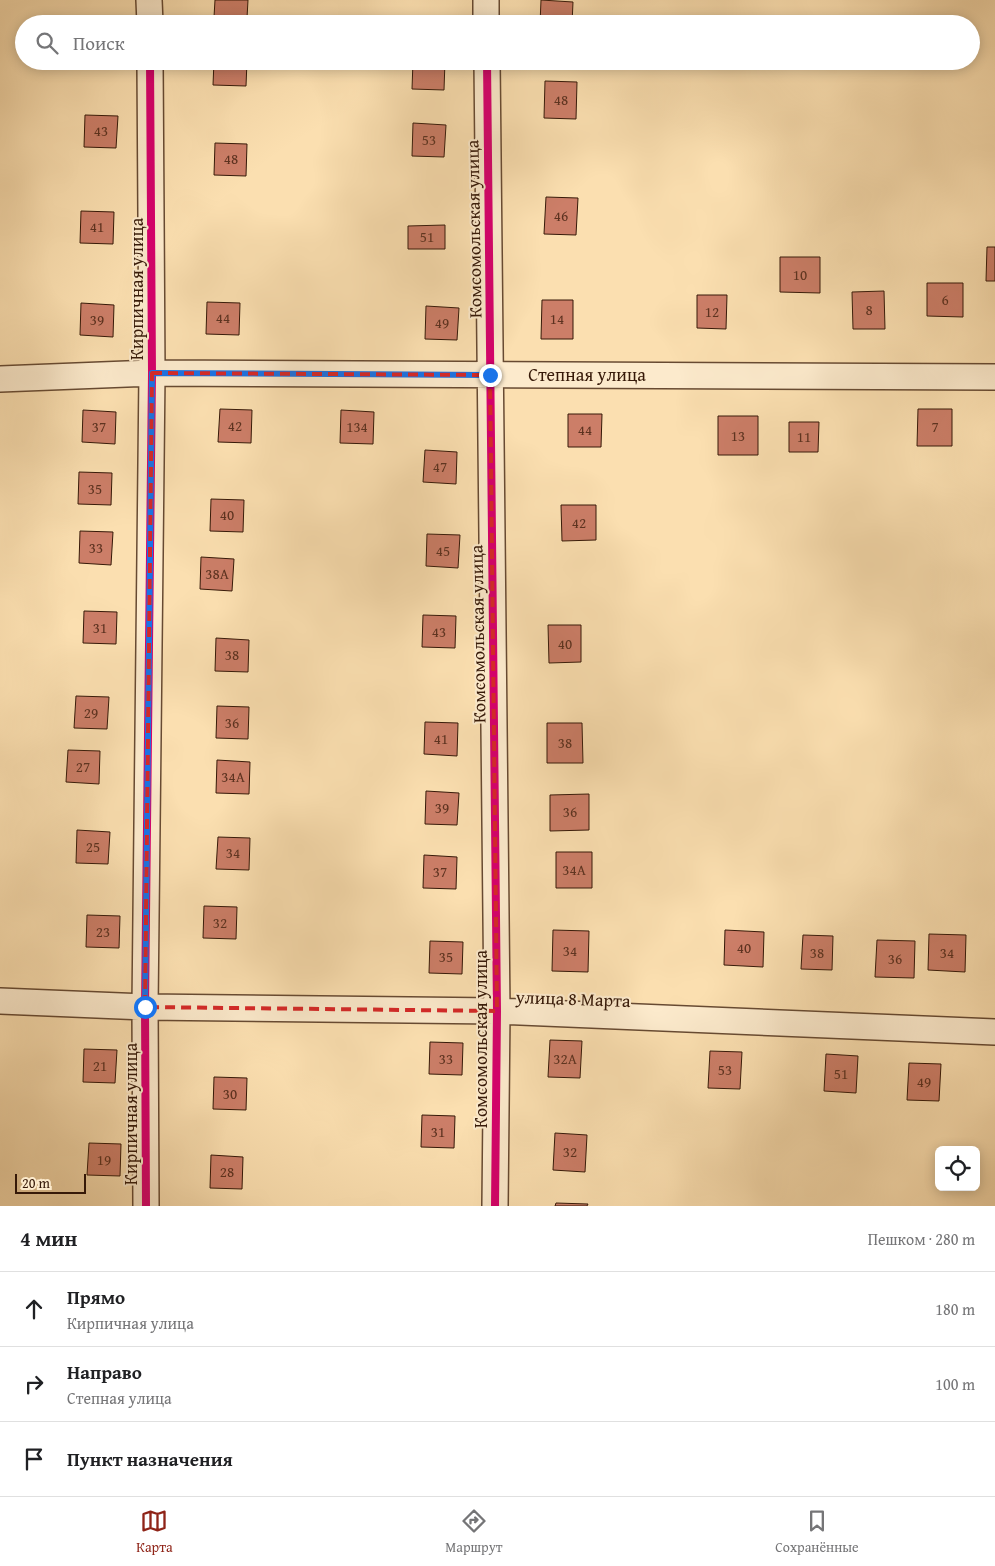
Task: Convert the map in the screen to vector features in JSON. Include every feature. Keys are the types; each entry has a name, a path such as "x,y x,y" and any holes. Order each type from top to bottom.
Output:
{"street":[{"path":"149,0 150,15"},
{"path":"486,0 486,15"},
{"name":"Кирпичная улица","path":"146,1206 145,1007 152,373 150,70"},
{"name":"Комсомольская улица","path":"487,70 497,1011 495,1206"},
{"name":"Степная улица","path":"0,378 152,373 995,377"},
{"name":"улица 8 Марта","path":"0,1002 145,1007 497,1011 995,1032"}],"highlighted area":[{"path":"152,373 490,375 497,1011 145,1007"}],"building":[{"path":"215,0 248,0 247,15 214,15"},
{"path":"541,0 573,2 572,15 540,15"},
{"path":"214,70 247,70 246,86 213,85"},
{"path":"413,70 445,70 444,90 412,89"},
{"path":"545,81 577,82 576,119 544,118"},
{"path":"85,115 118,116 116,148 84,147"},
{"path":"413,123 446,125 444,157 412,156"},
{"path":"215,143 247,144 246,176 214,175"},
{"path":"546,197 578,198 576,235 544,234"},
{"path":"81,211 114,212 113,244 80,243"},
{"path":"445,225 445,249 408,249 408,226"},
{"path":"987,247 995,247 995,281 986,281"},
{"path":"780,257 820,257 820,293 780,292"},
{"path":"927,283 963,283 963,317 927,316"},
{"path":"884,291 885,329 853,329 852,292"},
{"path":"697,295 727,295 726,329 697,328"},
{"path":"542,300 573,300 573,339 541,339"},
{"path":"207,302 240,303 239,335 206,334"},
{"path":"81,303 114,305 113,337 80,335"},
{"path":"426,306 459,308 457,340 425,339"},
{"path":"220,409 252,410 251,443 218,442"},
{"path":"918,409 952,409 952,446 917,446"},
{"path":"83,410 116,412 115,444 82,442"},
{"path":"341,410 374,412 373,444 340,443"},
{"path":"568,414 602,414 601,447 568,447"},
{"path":"718,416 758,416 758,455 718,455"},
{"path":"789,422 819,422 818,452 789,452"},
{"path":"425,450 457,452 456,484 423,482"},
{"path":"79,472 112,473 111,505 78,504"},
{"path":"211,499 244,500 243,532 210,531"},
{"path":"561,505 596,505 596,540 562,541"},
{"path":"80,531 113,532 111,565 79,563"},
{"path":"427,534 460,535 458,568 426,566"},
{"path":"201,557 234,559 232,591 200,589"},
{"path":"84,611 117,612 116,644 83,643"},
{"path":"423,615 456,616 455,648 422,647"},
{"path":"548,625 581,625 581,662 549,663"},
{"path":"216,638 249,640 248,672 215,671"},
{"path":"76,696 109,697 107,729 74,728"},
{"path":"217,706 249,707 248,739 216,738"},
{"path":"425,722 458,723 457,756 424,754"},
{"path":"547,723 582,723 583,763 547,763"},
{"path":"68,750 100,751 99,784 66,782"},
{"path":"217,760 250,762 249,794 216,793"},
{"path":"426,791 459,793 457,825 425,824"},
{"path":"589,794 589,830 550,831 550,795"},
{"path":"77,830 110,832 108,864 76,863"},
{"path":"218,837 250,838 249,870 216,869"},
{"path":"556,852 592,852 592,888 556,888"},
{"path":"424,855 457,857 456,889 423,888"},
{"path":"204,906 237,907 236,939 203,938"},
{"path":"87,915 120,916 119,948 86,947"},
{"path":"553,930 589,931 588,972 552,971"},
{"path":"725,930 764,932 763,967 724,965"},
{"path":"929,934 966,935 965,972 928,970"},
{"path":"803,935 833,936 832,970 801,969"},
{"path":"877,940 915,941 914,978 875,977"},
{"path":"430,941 463,942 462,974 429,973"},
{"path":"550,1040 582,1041 580,1078 548,1077"},
{"path":"430,1042 463,1043 462,1075 429,1074"},
{"path":"84,1049 117,1050 115,1083 83,1082"},
{"path":"710,1051 742,1052 740,1089 708,1088"},
{"path":"826,1054 858,1056 856,1093 824,1091"},
{"path":"909,1063 941,1064 939,1101 907,1100"},
{"path":"214,1077 247,1078 246,1110 213,1109"},
{"path":"422,1115 455,1116 454,1148 421,1147"},
{"path":"555,1133 587,1135 585,1172 553,1170"},
{"path":"89,1143 121,1144 120,1176 87,1175"},
{"path":"211,1155 243,1157 242,1189 210,1188"},
{"path":"556,1203 588,1204 587,1206 555,1206"}],"cycle path":[{"path":"146,1206 145,1007 152,373 150,70"},
{"path":"487,70 497,1011 495,1206"}],"route":[{"path":"145,1007 152,373 490,375"}]}
